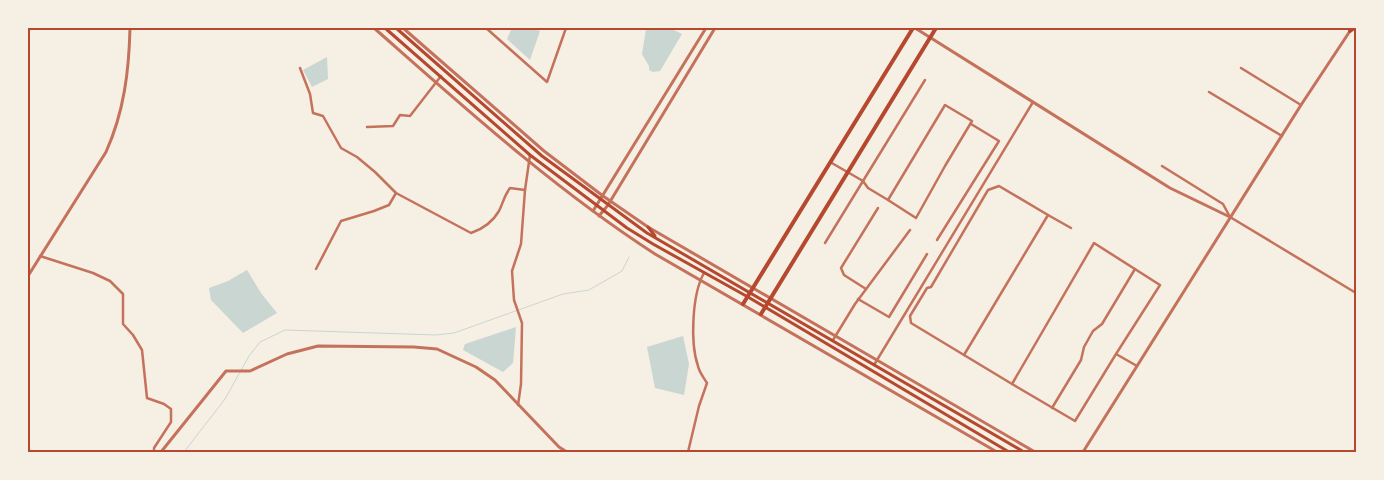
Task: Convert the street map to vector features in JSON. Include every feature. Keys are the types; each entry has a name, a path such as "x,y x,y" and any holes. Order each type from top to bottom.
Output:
{"highway":[{"path":"743,304 914,28"},
{"path":"761,314 936,28"}],"main road":[{"path":"385,28 530,155 652,244 748,297 1009,452"},
{"path":"396,28 542,156 602,198 608,206 657,239 1024,452"},
{"path":"648,227 657,239"}],"street":[{"path":"28,276 106,152 113,137 125,94 129,68 130,28"},
{"path":"374,28 529,162 593,211 655,254 997,452"},
{"path":"403,34 406,28 530,139 602,198 610,201 648,227 1035,452"},
{"path":"486,28 546,82 566,28"},
{"path":"593,211 706,28"},
{"path":"600,216 608,206 715,28"},
{"path":"914,28 1170,188 1230,217 1356,293"},
{"path":"1083,452 1301,104 1352,28"},
{"path":"300,68 310,94 313,113 323,116 341,148 357,157 396,193 470,233 485,229 499,211 505,194 510,188 525,190"},
{"path":"1241,68 1301,104"},
{"path":"367,127 393,126 400,115 410,116 441,76"},
{"path":"825,243 925,80"},
{"path":"1209,92 1282,136"},
{"path":"874,365 1033,102"},
{"path":"888,200 945,105 972,121 971,124 999,140 937,240"},
{"path":"830,162 916,218 971,124"},
{"path":"518,404 521,384 522,323 512,284 512,272 521,244 530,155"},
{"path":"1162,166 1223,204 1230,217"},
{"path":"1012,384 1094,243 1160,285 1075,421 1052,408 1012,384 964,354 911,323 910,316 927,288 931,287 988,190 998,186 1071,228"},
{"path":"316,269 341,221 374,212 389,205 396,193"},
{"path":"866,289 844,275 841,268 878,208"},
{"path":"964,354 1048,215"},
{"path":"832,340 858,299 910,230"},
{"path":"858,299 889,317 927,254"},
{"path":"40,256 110,281 124,294 123,324 142,350 147,398 164,404 171,409 171,422 154,448 154,452"},
{"path":"1052,408 1081,360 1084,347 1093,331 1102,324 1135,269"},
{"path":"688,452 699,406 707,383 698,368 693,346 694,320 700,279 704,273"},
{"path":"162,452 226,371 250,371 287,354 318,346 414,347 437,350 476,366 495,380 559,447 567,452"},
{"path":"1116,354 1137,366"}],"shaded area":[{"path":"512,28 531,28 540,31 530,60 507,39"},
{"path":"646,29 672,29 682,34 660,71 653,72 649,70 649,66 642,54"},
{"path":"327,57 328,79 312,87 303,70"},
{"path":"247,270 261,293 277,313 243,333 211,300 209,288 228,281"},
{"path":"516,327 513,363 503,372 463,350 465,344"},
{"path":"683,336 689,364 684,395 655,388 647,347"}],"waterway":[{"path":"184,452 225,399 249,356 260,342 285,330 436,335 454,333 563,294 589,290 622,271 629,257"}]}
